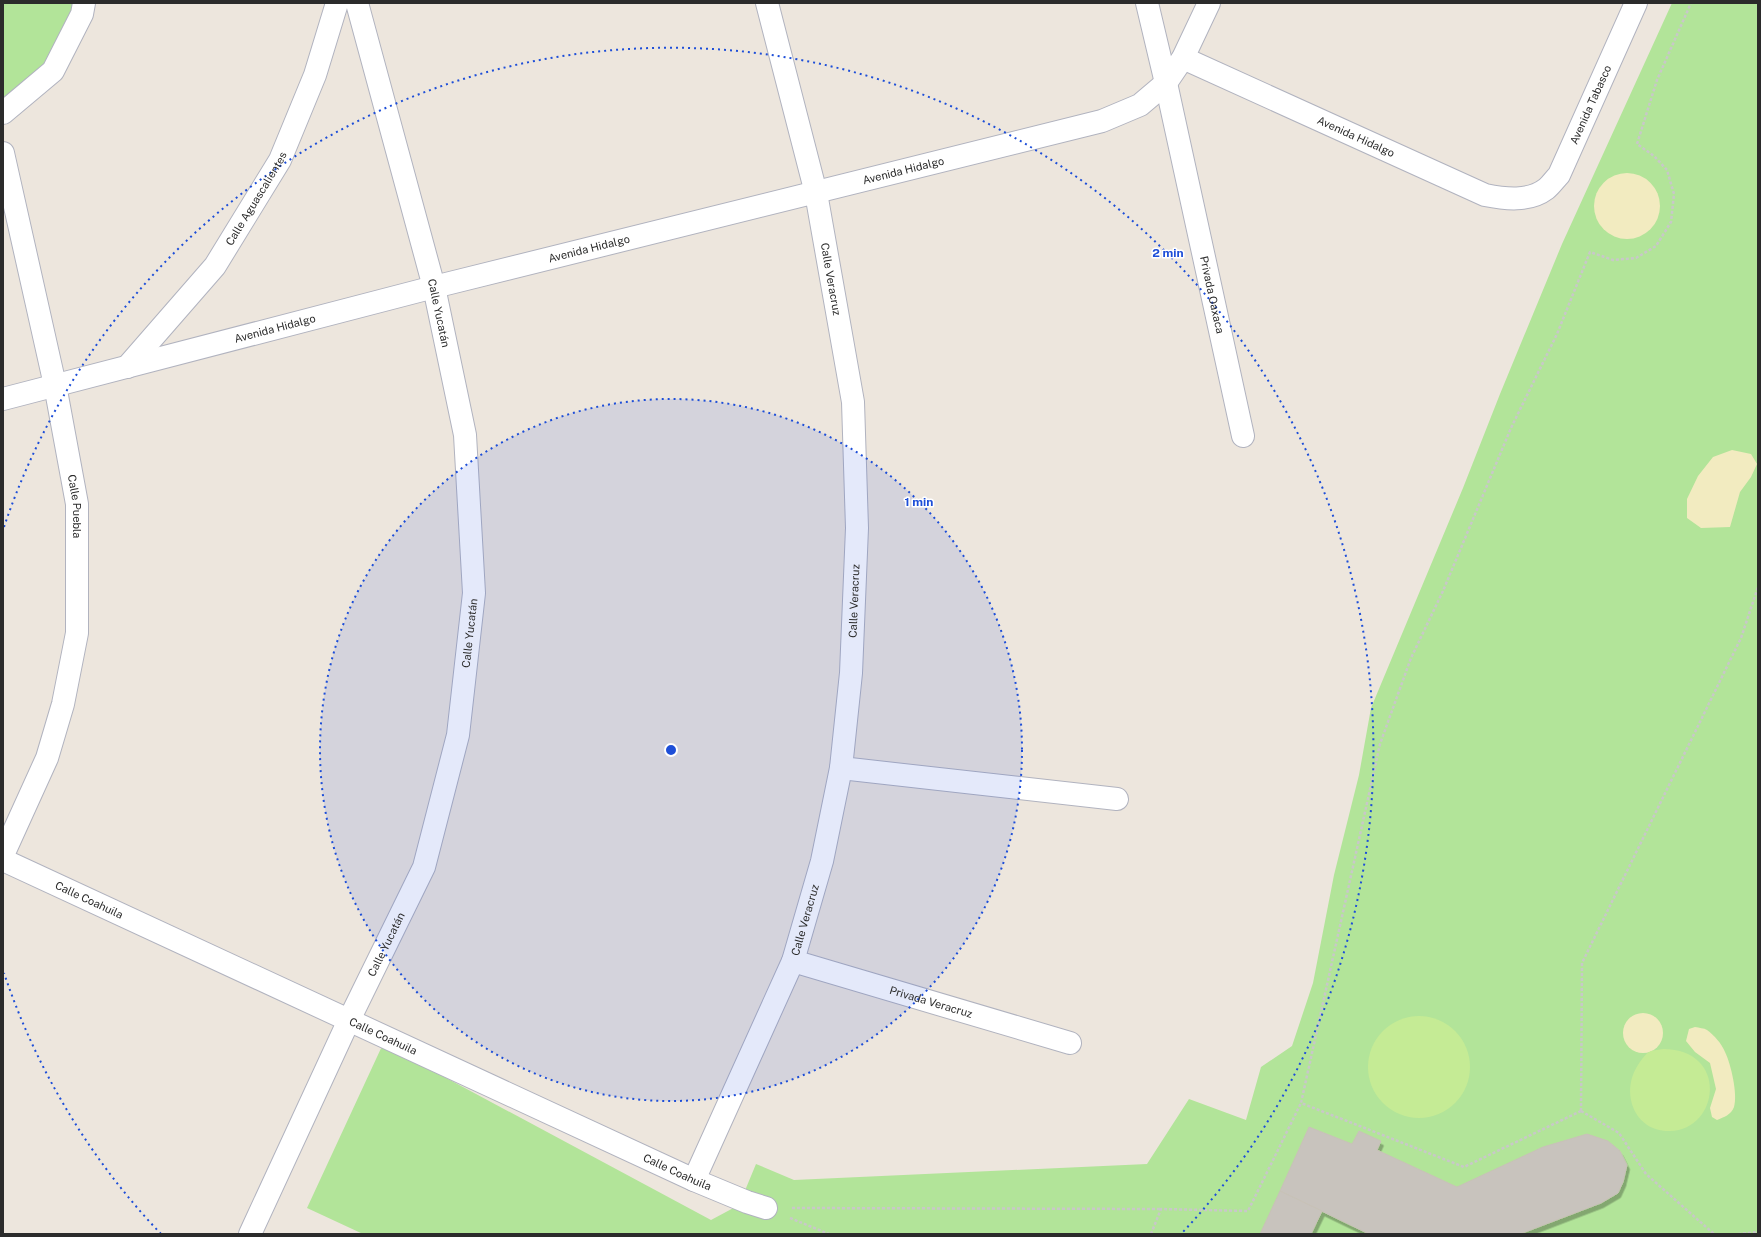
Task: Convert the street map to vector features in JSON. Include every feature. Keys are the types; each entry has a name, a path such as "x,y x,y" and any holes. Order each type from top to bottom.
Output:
{"street":[{"path":"3,113 53,71 82,14 84,3"},
{"name":"Calle Aguascalientes","path":"127,367 215,266 280,160 316,74 337,3"},
{"name":"Calle Yucatán","path":"250,1234 349,1020 424,867 458,735 473,585 465,435 434,287 357,3"},
{"name":"Calle Veracruz","path":"694,1180 793,961 822,861 841,768 851,673 857,528 853,402 816,193 767,3"},
{"name":"Privada Oaxaca","path":"1147,3 1166,83 1243,436"},
{"name":"Avenida Hidalgo","path":"3,399 434,287 1102,121 1140,105 1166,83 1183,58 1209,3"},
{"name":"Avenida Tabasco","path":"1532,196 1546,189 1559,174 1636,3"},
{"name":"Avenida Hidalgo","path":"1183,58 1485,195 1507,199 1532,196"},
{"name":"Calle Puebla","path":"3,153 55,385 77,504 77,633 63,704 47,758 3,855"},
{"path":"841,768 1117,799"},
{"name":"Calle Coahuila","path":"3,860 694,1180 747,1202 766,1208"},
{"name":"Privada Veracruz","path":"793,961 1070,1043"}],"path":[{"path":"766,1208 1161,1209 1248,1211 1301,1103 1380,744 1411,658 1443,591 1511,428 1557,334 1590,252 1613,260 1636,258 1656,246 1671,222 1674,194 1667,170 1654,156 1637,144 1657,80 1690,3"},
{"path":"1581,1111 1582,963 1741,638 1758,587"},
{"path":"1301,1103 1464,1166 1581,1111"},
{"path":"1581,1111 1620,1133 1646,1174 1714,1234"},
{"path":"766,1208 829,1234"},
{"path":"1151,1234 1161,1209"},
{"path":"1738,1234 1758,1232"}],"green space":[{"path":"3,3 81,3 51,68 3,103"},
{"path":"1672,3 1758,3 1758,1234 363,1234 307,1208 383,1044 711,1220 739,1205 756,1164 794,1180 1147,1164 1189,1099 1246,1120 1261,1067 1292,1046 1313,983 1334,875 1359,775 1371,708 1463,488 1562,244"},
{"path":"1419,1016 1438,1020 1455,1031 1466,1048 1470,1067 1466,1086 1455,1103 1438,1114 1419,1118 1400,1114 1383,1103 1372,1086 1368,1067 1372,1048 1383,1031 1400,1020"},
{"path":"1663,1049 1684,1052 1699,1062 1707,1075 1710,1090 1707,1105 1699,1118 1687,1127 1670,1131 1658,1130 1647,1125 1639,1118 1631,1098 1630,1087 1639,1063 1644,1057 1649,1052"}],"sand":[{"path":"1620,173 1634,173 1646,178 1655,187 1660,199 1658,219 1651,230 1634,239 1620,239 1608,234 1599,225 1594,213 1594,199 1599,187 1608,178"},
{"path":"1732,450 1751,454 1757,464 1751,477 1740,492 1730,527 1701,528 1687,518 1687,499 1698,476 1713,457"},
{"path":"1643,1013 1651,1015 1657,1019 1661,1025 1663,1033 1661,1041 1657,1047 1651,1051 1643,1053 1635,1051 1629,1047 1625,1041 1623,1033 1625,1025 1629,1019 1635,1015"},
{"path":"1695,1027 1707,1030 1718,1040 1724,1049 1732,1072 1735,1095 1734,1107 1729,1114 1717,1120 1712,1117 1710,1108 1716,1089 1710,1063 1695,1052 1686,1041 1689,1029"}],"building":[{"path":"1309,1127 1352,1144 1359,1131 1381,1141 1377,1150 1457,1187 1543,1147 1587,1134 1608,1141 1620,1151 1627,1165 1623,1182 1618,1193 1601,1203 1520,1234 1369,1234 1280,1191"},
{"path":"1280,1191 1322,1211 1311,1234 1260,1234"}]}
